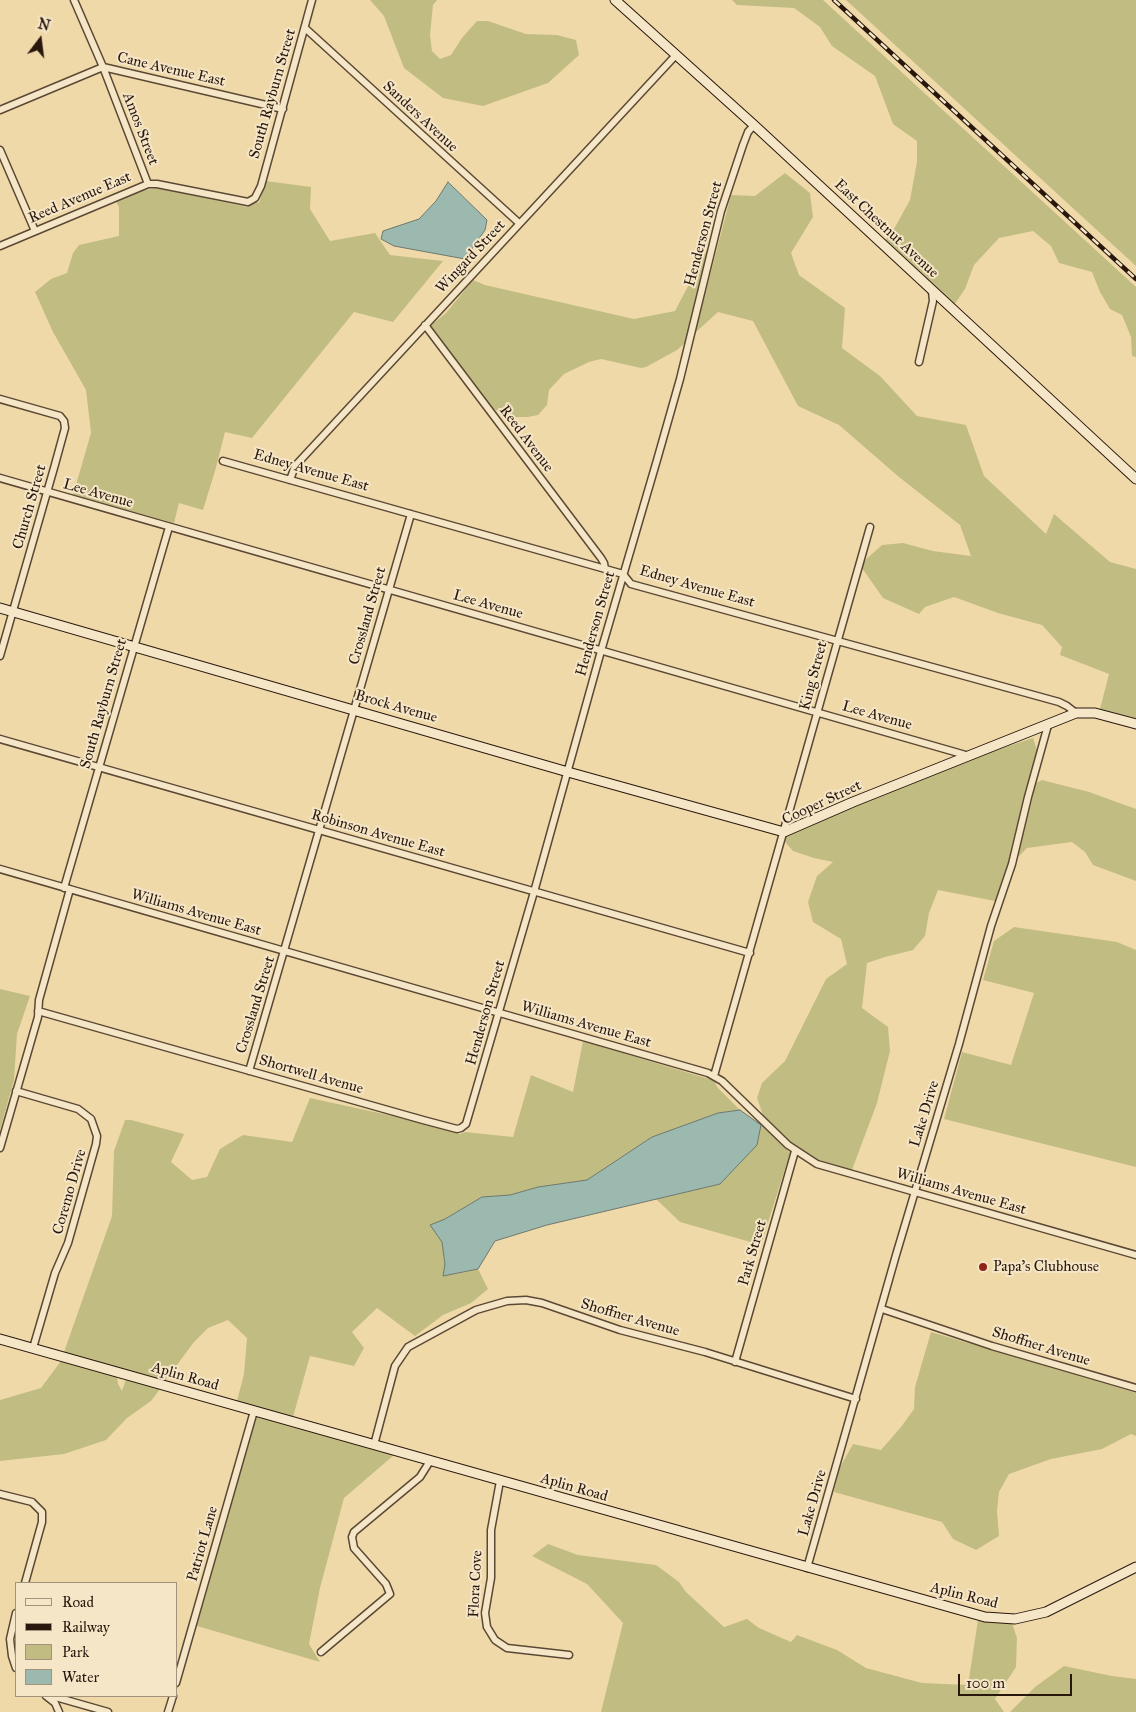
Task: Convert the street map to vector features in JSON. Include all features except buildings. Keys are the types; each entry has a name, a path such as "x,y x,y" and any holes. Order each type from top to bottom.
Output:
{"street":[{"name":"Amos Street","path":"74,0 103,67 148,184"},
{"name":"South Rayburn Street","path":"257,194 283,109 312,0"},
{"name":"East Chestnut Avenue","path":"616,0 754,125 1136,479"},
{"name":"Sanders Avenue","path":"304,28 519,223"},
{"name":"Wingard Street","path":"290,480 295,466 676,55"},
{"name":"Cane Avenue East","path":"0,110 103,67 283,109"},
{"name":"Henderson Street","path":"461,1128 468,1120 680,379 721,211 743,145 748,132 754,125"},
{"path":"0,150 35,231"},
{"name":"Reed Avenue East","path":"0,246 148,184 157,184 248,202 255,198 257,194"},
{"path":"919,362 933,301 932,291"},
{"name":"Reed Avenue","path":"424,325 604,562 605,569"},
{"name":"Church Street","path":"0,399 58,415 63,419 64,423 64,431 48,492 0,656"},
{"name":"Edney Avenue East","path":"223,461 623,574 631,584 1059,702 1076,713 1095,713 1136,724"},
{"name":"Lee Avenue","path":"0,478 969,756"},
{"name":"Crossland Street","path":"249,1071 411,514"},
{"name":"South Rayburn Street","path":"0,1148 38,1017 39,1000 98,767 169,527"},
{"name":"King Street","path":"784,832 836,641 870,527"},
{"name":"Brock Avenue","path":"0,608 568,772 784,832"},
{"name":"Cooper Street","path":"714,1076 784,832 853,802 1076,713"},
{"name":"Lake Drive","path":"807,1568 914,1192 1012,864 1028,796 1048,725"},
{"name":"Robinson Avenue East","path":"0,739 750,953"},
{"name":"Williams Avenue East","path":"0,869 499,1012 714,1076 722,1081 795,1151 827,1167 1136,1255"},
{"name":"Shortwell Avenue","path":"38,1011 423,1120 457,1129 461,1128"},
{"name":"Coremo Drive","path":"16,1091 78,1108 90,1119 97,1136 68,1243 55,1273 33,1348"},
{"name":"Park Street","path":"735,1362 795,1151"},
{"name":"Shoffner Avenue","path":"374,1445 395,1366 405,1351 412,1344 484,1306 507,1301 526,1300 542,1303 620,1330 735,1362 856,1399"},
{"name":"Shoffner Avenue","path":"882,1309 992,1346 1136,1388"},
{"name":"Aplin Road","path":"0,1339 980,1616 1015,1619 1046,1612 1136,1567"},
{"name":"Patriot Lane","path":"178,1676 254,1411"},
{"path":"321,1652 390,1594 386,1584 354,1548 352,1537 354,1532 420,1477 430,1461"},
{"name":"Flora Cove","path":"500,1481 491,1530 491,1578 485,1613 487,1628 495,1640 507,1648 569,1655"},
{"path":"0,1494 32,1502 42,1512 42,1522 25,1582"},
{"path":"15,1617 10,1639 15,1665"},
{"path":"47,1697 55,1703 59,1712"},
{"path":"56,1697 108,1712"},
{"path":"168,1712 173,1697"}],"green space":[{"path":"370,0 437,0 433,5 430,35 432,51 440,59 451,55 462,38 477,21 488,21 526,34 557,35 576,40 579,55 548,83 483,106 443,98 404,68 384,16"},
{"path":"732,0 823,0 1136,287 1136,357 1132,356 1131,337 1122,315 1110,309 1100,292 1092,272 1059,263 1051,246 1033,231 999,238 974,265 965,289 954,305 885,241 910,200 917,162 917,141 893,124 875,76 832,46 820,27 794,8 737,5"},
{"path":"846,0 1136,0 1136,266"},
{"path":"785,173 810,193 813,217 791,253 799,275 845,308 842,348 880,376 917,416 966,425 984,476 1046,534 1054,514 1110,562 1136,569 1136,719 1100,709 1109,674 1060,655 1062,647 1042,625 998,613 954,597 925,607 919,614 883,598 862,568 864,561 882,545 903,543 933,551 971,556 960,525 899,477 839,425 798,406 753,321 718,312 695,333 731,195 755,196"},
{"path":"266,181 311,187 310,209 330,241 375,233 390,255 443,261 393,322 354,312 252,438 225,432 203,510 179,503 174,523 73,495 91,433 86,390 53,332 35,292 51,279 67,273 73,253 79,245 119,236 119,207 116,201 140,191 157,188 247,207 256,202 259,203"},
{"path":"708,248 685,343 677,350 646,367 641,368 601,359 589,362 564,374 549,390 547,405 538,415 514,417 493,409 430,326 446,313 473,280 485,285 634,319 675,311"},
{"path":"1033,738 1037,750 1008,863 995,901 938,890 929,913 925,936 913,950 867,963 862,1008 888,1027 890,1051 877,1103 852,1170 819,1160 790,1141 763,1115 757,1098 762,1083 785,1061 826,979 847,964 841,939 813,922 808,902 817,876 833,862 793,851 785,842 787,835 972,759"},
{"path":"1042,780 1089,792 1136,809 1136,881 1093,865 1085,852 1072,842 1027,848 1018,857 1036,783"},
{"path":"1014,927 1117,942 1136,950 1136,1167 944,1119 962,1052 1011,1065 1034,993 983,980 994,941"},
{"path":"0,989 30,996 17,1034 14,1080 0,1130"},
{"path":"583,1041 714,1081 718,1088 740,1110 718,1113 652,1137 587,1180 538,1187 510,1195 482,1197 431,1225 442,1241 445,1264 455,1274 478,1269 488,1289 471,1303 443,1315 415,1336 377,1308 352,1332 364,1348 354,1366 310,1356 293,1417 237,1401 244,1374 247,1338 228,1320 208,1328 194,1342 165,1381 64,1352 112,1216 114,1151 125,1120 184,1134 171,1162 192,1180 207,1177 220,1149 243,1135 292,1142 310,1098 393,1116 460,1134 465,1132 513,1137 531,1075 573,1092"},
{"path":"761,1124 790,1153 761,1245 680,1222 656,1199 720,1184"},
{"path":"931,1332 1136,1393 1136,1436 1131,1434 1102,1449 1051,1459 1009,1474 999,1492 997,1511 999,1536 976,1550 953,1539 942,1522 834,1492 839,1469 853,1444 881,1450 914,1409 915,1387"},
{"path":"61,1361 117,1377 122,1391 126,1379 160,1389 151,1401 127,1418 106,1440 64,1454 0,1461 0,1400 41,1388"},
{"path":"257,1416 394,1455 344,1498 320,1588 309,1644 320,1662 197,1626"},
{"path":"548,1544 578,1555 656,1565 679,1582 686,1592 724,1627 747,1619 759,1628 791,1642 797,1635 837,1650 866,1668 922,1683 968,1685 978,1620 1012,1623 1017,1638 1016,1667 995,1699 1004,1712 601,1712 623,1623 587,1584 532,1556"},
{"path":"1064,1666 1136,1679 1136,1712 1010,1712 1035,1687"}],"water":[{"path":"448,182 487,220 485,230 465,259 394,246 381,239 383,231 419,219 436,201"},
{"path":"740,1110 761,1125 757,1145 720,1184 547,1225 495,1241 478,1269 443,1276 445,1264 442,1242 430,1225 445,1219 482,1197 510,1195 538,1187 587,1180 652,1137 718,1113"}],"railway":[{"path":"834,0 1136,279"}],"place":[{"name":"Papa's Clubhouse","path":"983,1267"}]}
